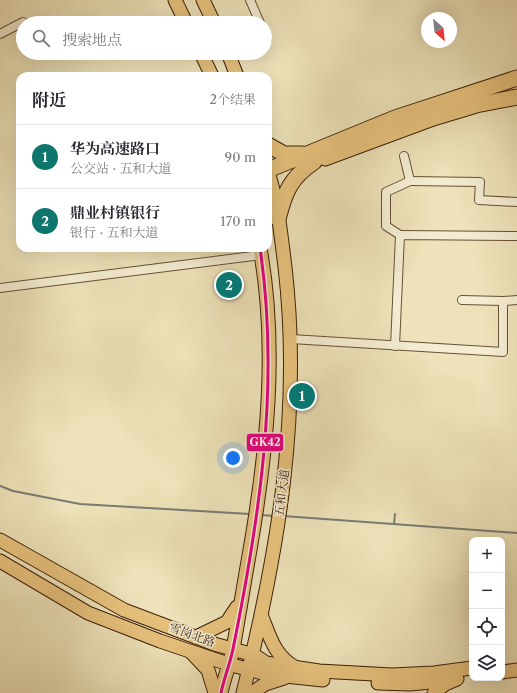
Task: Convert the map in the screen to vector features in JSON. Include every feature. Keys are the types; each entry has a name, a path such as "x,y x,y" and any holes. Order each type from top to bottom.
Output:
{"highway":[{"path":"272,174 517,78"},
{"path":"416,117 517,97"},
{"path":"272,147 284,154 313,157"},
{"path":"278,219 290,184 313,157"}],"main road":[{"path":"175,0 183,16"},
{"path":"202,0 210,16"},
{"path":"204,60 210,72"},
{"path":"231,60 236,72"},
{"name":"五和大道","path":"243,693 254,655 278,530 290,414 291,339 287,290 278,219 272,190"},
{"name":"五和大道","path":"221,693 233,649 265,455 269,387 269,341 260,252"},
{"name":"雪岗北路","path":"0,540 124,610 196,637 254,655 266,663 292,672 373,683 410,684 469,676"},
{"name":"雪岗北路","path":"0,561 88,613 190,652 250,670 392,675 434,673 469,668"},
{"path":"196,637 226,622 241,602"},
{"path":"252,693 265,684 292,672 272,646 262,616"},
{"path":"190,652 208,670 215,693"},
{"path":"505,664 517,662"},
{"path":"505,672 517,670"},
{"path":"434,693 445,684 457,678"},
{"path":"373,683 383,686 392,693"}],"street":[{"path":"250,0 257,16"},
{"path":"0,34 16,26"},
{"path":"404,156 410,181"},
{"path":"517,202 480,200 480,182 410,181 386,192 386,226 400,235 517,236"},
{"path":"395,346 400,235"},
{"path":"0,288 260,252"},
{"path":"462,300 517,300"},
{"path":"291,339 503,352 503,301"}],"waterway":[{"path":"0,486 13,491 80,504 250,514"},
{"path":"394,524 395,514"},
{"path":"261,515 274,516"},
{"path":"283,516 517,533"}],"transit line":[{"name":"GK42","path":"221,693 232,655 243,599 259,499 264,449 268,349 266,299 260,252"}],"place":[{"name":"鼎业村镇银行","path":"229,285"},
{"name":"华为高速路口","path":"302,396"}]}
